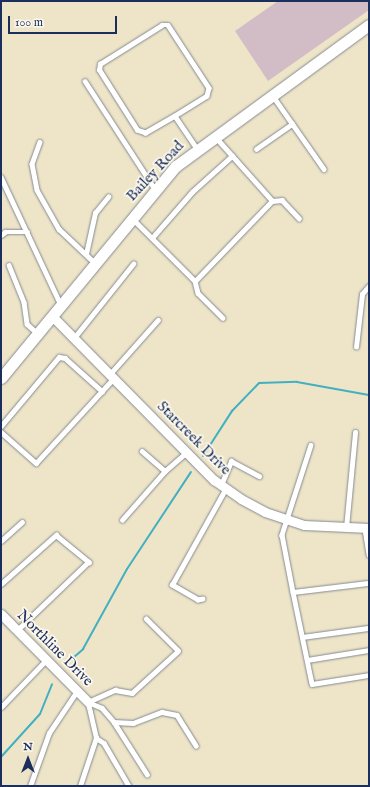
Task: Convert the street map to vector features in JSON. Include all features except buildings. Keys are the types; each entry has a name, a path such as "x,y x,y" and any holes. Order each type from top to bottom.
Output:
{"street":[{"name":"Bailey Road","path":"1,378 155,189 197,149 369,25"},
{"name":"Starcreek Drive","path":"52,316 187,452 224,487 265,512 286,520 346,529 367,529"},
{"name":"Northline Drive","path":"1,614 88,702"}],"lane":[{"path":"162,24 168,25 209,88 207,96 175,116 146,133 137,130 99,70 100,64 162,24"},
{"path":"85,81 155,189"},
{"path":"272,94 324,169"},
{"path":"175,116 197,149"},
{"path":"256,149 292,124"},
{"path":"214,136 272,201"},
{"path":"40,142 32,164 37,190 60,229 95,263"},
{"path":"152,238 192,192 232,156"},
{"path":"1,177 61,305"},
{"path":"86,254 95,213 108,197"},
{"path":"195,281 272,201 282,200 299,218"},
{"path":"132,217 195,281 198,293 223,318"},
{"path":"1,235 5,232 28,232"},
{"path":"74,338 133,264"},
{"path":"8,265 24,302 27,324 38,333"},
{"path":"356,347 362,294 369,286"},
{"path":"1,432 36,463 102,392 112,376 158,320"},
{"path":"1,426 59,357 65,358 102,392"},
{"path":"346,529 355,432"},
{"path":"311,445 286,520 282,539 312,684 369,675"},
{"path":"142,451 164,471"},
{"path":"122,520 164,471 187,452"},
{"path":"203,599 198,600 172,585 224,487 231,461 259,476"},
{"path":"1,541 22,522"},
{"path":"367,529 369,555"},
{"path":"1,584 56,535 89,562 17,631"},
{"path":"293,592 369,582"},
{"path":"88,702 115,690 132,693 178,651 146,619"},
{"path":"302,638 369,628"},
{"path":"307,660 369,650"},
{"path":"1,707 46,660"},
{"path":"30,786 49,732 77,691"},
{"path":"88,702 102,708 114,722 148,774"},
{"path":"80,786 96,738 88,702"},
{"path":"114,722 133,723 162,712 176,715 196,746"},
{"path":"96,738 104,743 129,786"}],"shaded area":[{"path":"278,1 369,1 369,10 268,81 235,31"}],"waterway":[{"path":"203,456 232,411 259,383 297,382 369,395"},
{"path":"66,664 83,649 127,569 191,472"},
{"path":"1,757 40,714 52,684"}]}
